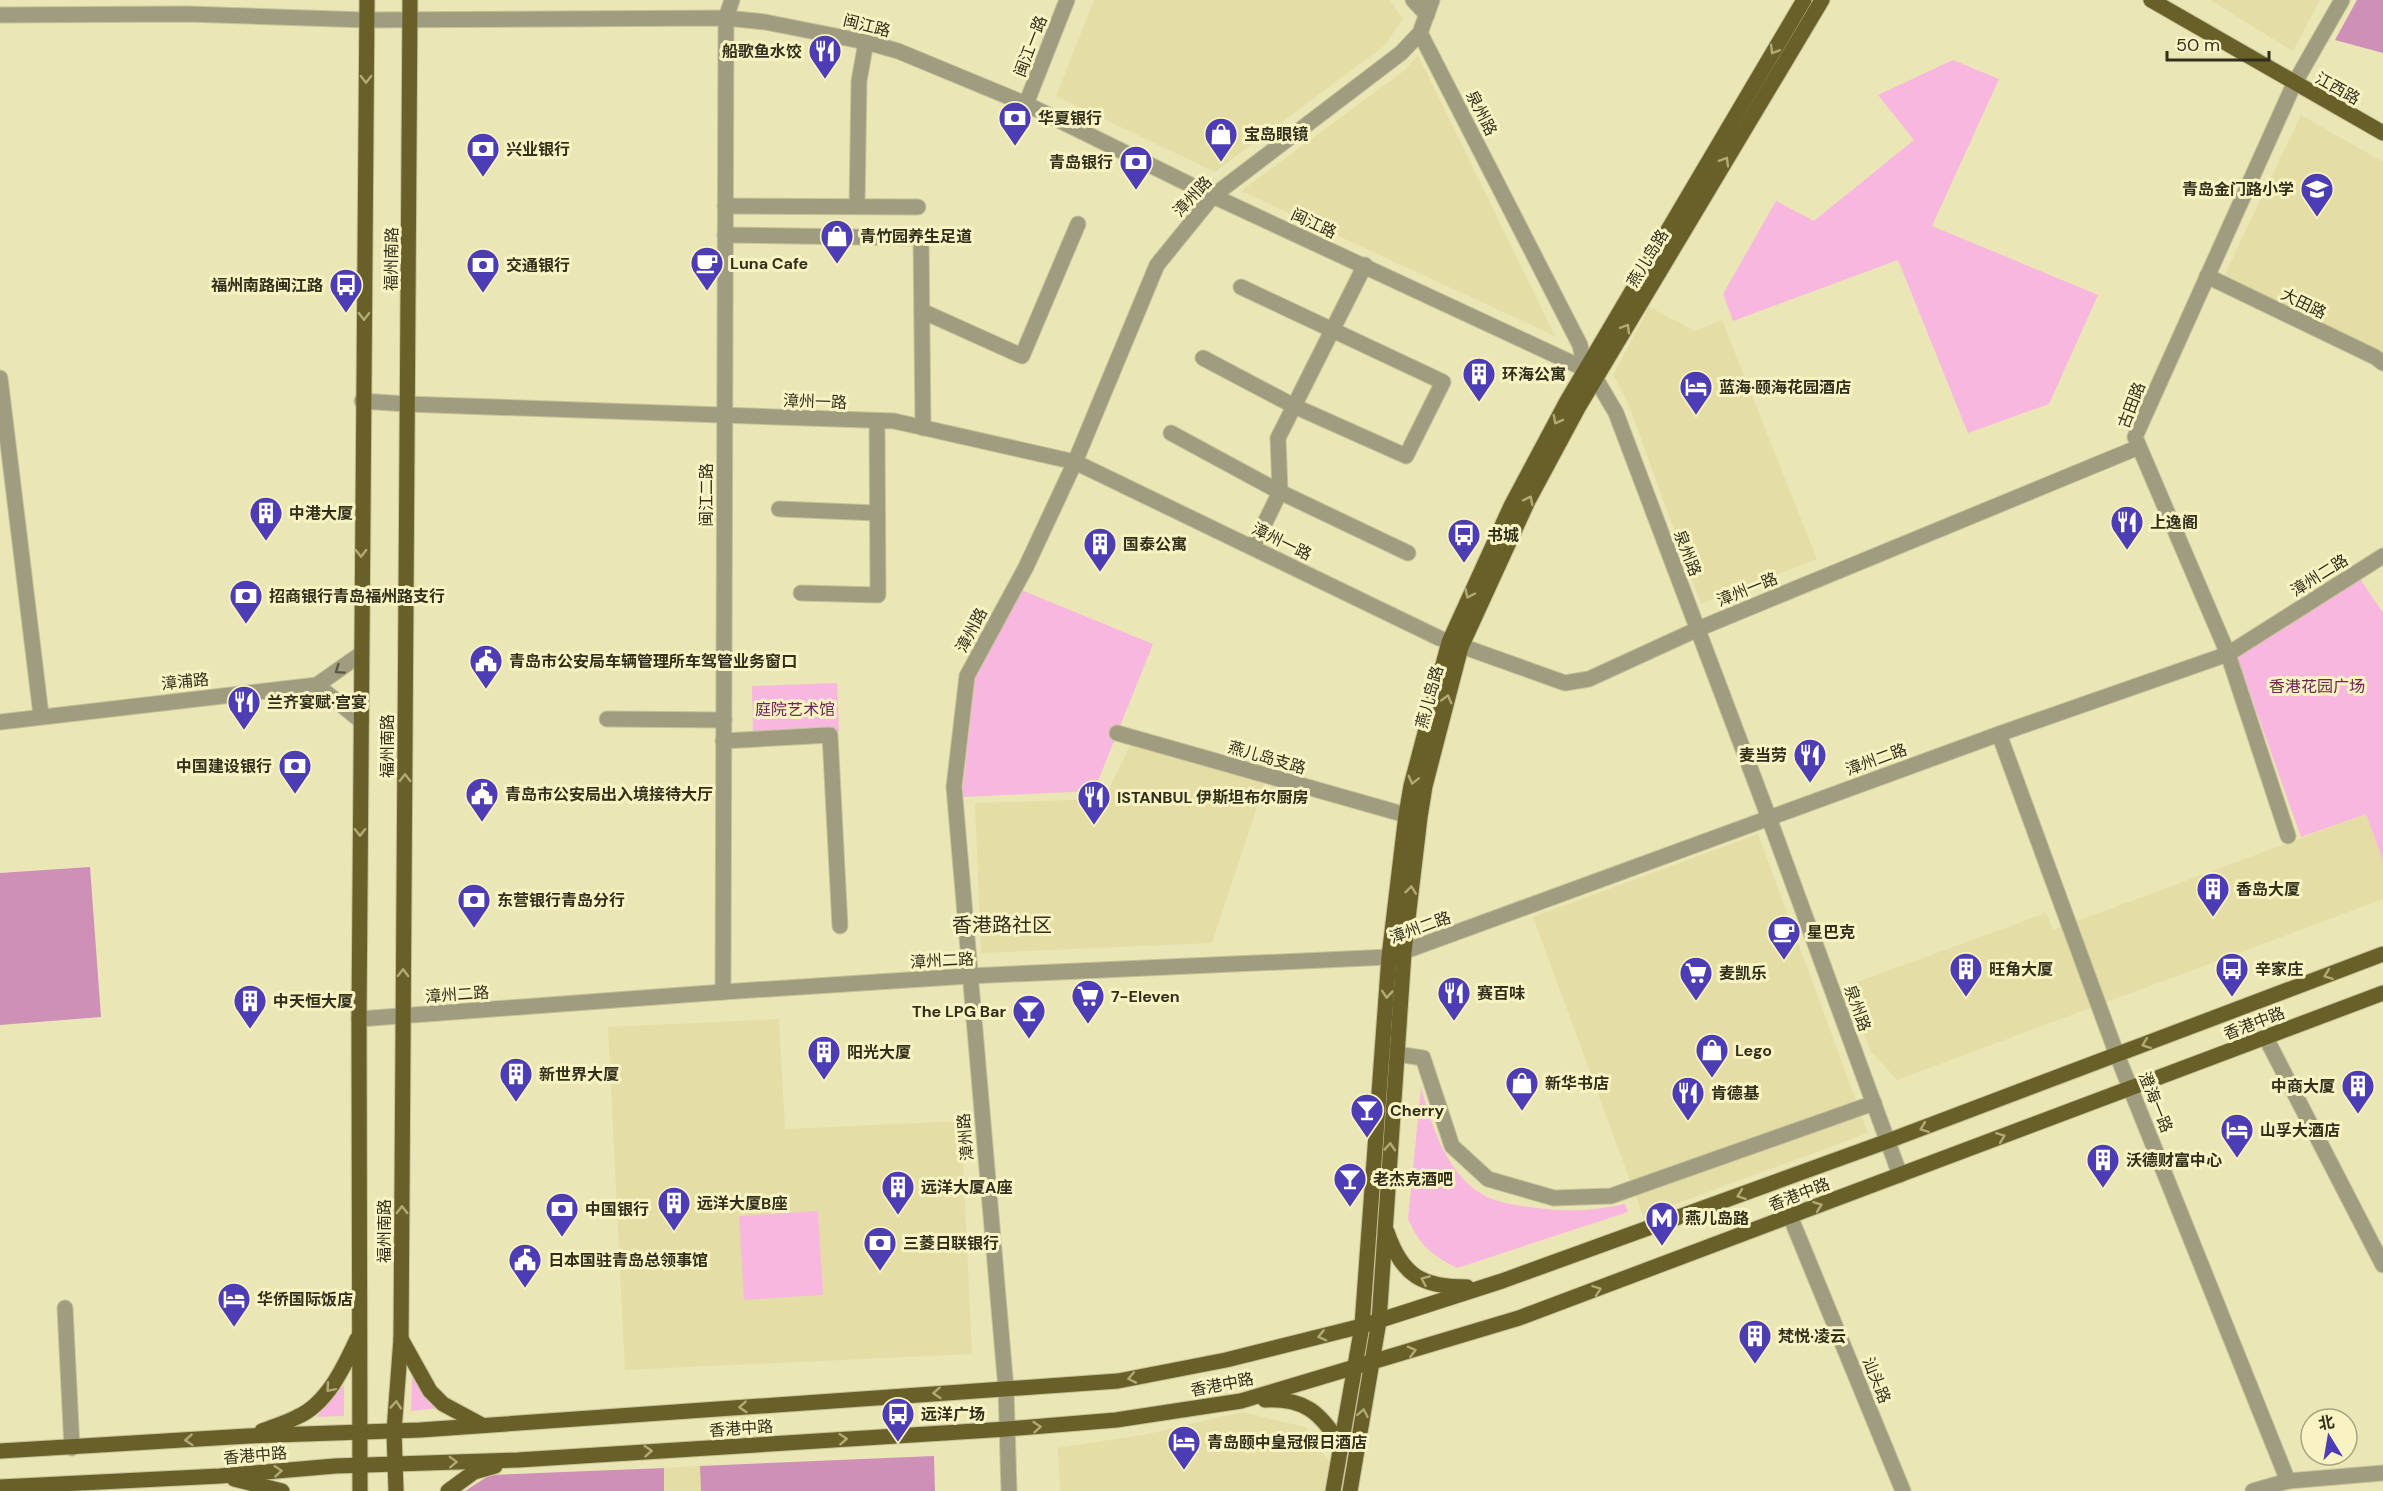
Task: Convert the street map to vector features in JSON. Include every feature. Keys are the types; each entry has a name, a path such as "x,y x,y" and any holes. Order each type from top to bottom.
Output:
{"main road":[{"name":"福州南路","path":"360,1491 358,1019 367,0"},
{"name":"福州南路","path":"396,1491 394,1431 401,1339 410,0"},
{"name":"燕儿岛路","path":"1591,374 1804,0"},
{"name":"燕儿岛路","path":"1333,1491 1362,1326 1369,1203 1396,955 1406,814 1411,786 1455,645 1511,506 1822,0"},
{"name":"江西路","path":"2151,0 2383,133"},
{"name":"燕儿岛路","path":"1350,1491 1378,1321 1397,1054 1396,955 1425,786 1455,645"},
{"name":"香港中路","path":"0,1451 248,1436 394,1431 1118,1381 1226,1360 1362,1326 1482,1287 1888,1141 2383,954"},
{"name":"香港中路","path":"0,1487 220,1476 395,1464 519,1460 1007,1429 1116,1420 1241,1401 1373,1361 1425,1348 1519,1318 2383,993"},
{"path":"1385,1226 1392,1249 1402,1266 1422,1280 1444,1287 1482,1287"},
{"path":"248,1436 300,1416 323,1396 337,1380 358,1337"},
{"path":"401,1339 429,1391 443,1404 482,1425"},
{"path":"1241,1401 1282,1399 1309,1407 1327,1423 1340,1444"},
{"path":"447,1491 474,1472 519,1460"},
{"path":"220,1476 282,1491"}],"street":[{"name":"闽江二路","path":"723,992 726,18 732,0"},
{"name":"闽江一路","path":"1026,104 1067,0"},
{"path":"1413,0 1429,7"},
{"name":"古田路","path":"2288,836 2228,654 2137,442 2207,276 2294,84 2342,0"},
{"name":"闽江路","path":"0,15 185,7 366,20 726,18 765,22 866,42 898,51 1026,104 1213,196 1591,374"},
{"name":"漳州路","path":"1009,1491 1006,1389 954,787 966,676 1026,567 1075,462 1157,265 1213,196 1401,53 1420,33 1429,7"},
{"name":"泉州路","path":"1420,33 1580,345 1591,374 1616,413 1769,818 1900,1175"},
{"path":"857,206 859,81 866,42"},
{"path":"725,206 918,207"},
{"path":"922,311 1022,356 1078,224"},
{"path":"725,235 921,238 922,428"},
{"path":"1253,548 1280,492 1278,438 1365,266"},
{"name":"大田路","path":"2207,276 2375,357 2383,363"},
{"path":"1203,358 1294,406 1406,456 1443,382 1240,287"},
{"path":"0,378 41,716"},
{"name":"漳州一路","path":"362,401 894,421 1075,462 1455,645 1565,683 1589,679 1698,629 2137,442"},
{"path":"801,593 878,595 876,421"},
{"path":"1171,433 1280,492 1408,553"},
{"path":"779,509 877,513"},
{"name":"漳州二路","path":"358,1019 969,976 1396,955 1999,734 2228,654 2383,556"},
{"path":"361,654 316,685 361,722"},
{"name":"漳浦路","path":"0,722 316,685"},
{"path":"607,719 724,720"},
{"name":"燕儿岛支路","path":"1117,733 1406,814"},
{"name":"澄海一路","path":"1999,734 2117,1055 2288,1481"},
{"path":"723,741 830,735 840,926"},
{"path":"2266,1038 2383,1265"},
{"path":"1397,1054 1423,1058 1452,1146 1480,1173 1488,1179 1554,1198 1611,1196 1874,1103"},
{"name":"汕头路","path":"1791,1216 1903,1491"},
{"path":"65,1308 72,1448"},
{"path":"2253,1491 2288,1481 2383,1473"}],"shaded area":[{"path":"1094,0 1390,0 1403,19 1384,46 1215,172 1056,96"},
{"path":"2210,0 2320,0 2293,51"},
{"path":"2357,0 2383,0 2383,53 2335,40"},
{"path":"1418,55 1555,336 1241,191 1405,70"},
{"name":"青岛金门路小学","path":"2301,115 2383,162 2383,358 2225,274"},
{"path":"1649,307 1695,331 1722,320 1817,559 1701,604 1628,403 1613,375"},
{"path":"1131,743 1267,777 1212,943 981,953 975,803 1104,799"},
{"path":"2366,814 2383,861 2383,899 1897,1080 1870,1050 1846,986 2046,913 2053,930"},
{"name":"麦凯乐","path":"1758,834 1868,1133 1643,1216 1533,917"},
{"path":"90,867 101,1017 0,1025 0,873"},
{"name":"远洋广场","path":"779,1019 785,1129 961,1121 972,1354 625,1370 608,1027"},
{"path":"1242,1412 1305,1427 1330,1463 1327,1491 1060,1491 1058,1448 1148,1434"},
{"path":"934,1456 935,1491 701,1491 700,1466"},
{"path":"700,1466 701,1491 664,1491 664,1468"},
{"path":"664,1468 664,1491 465,1491 490,1475"}],"green space":[{"path":"1953,60 1999,79 1932,226 2098,295 2049,404 1968,433 1898,260 1733,321 1723,294 1776,201 1814,221 1914,140 1878,95"},
{"name":"香港花园广场","path":"2359,577 2383,613 2383,861 2366,814 2301,837 2237,657"},
{"path":"1021,590 1153,644 1094,791 962,797 975,678"},
{"name":"庭院艺术馆","path":"837,683 839,732 753,735 752,686"},
{"path":"1421,1088 1435,1131 1448,1158 1466,1181 1483,1195 1515,1205 1560,1210 1582,1210 1625,1204 1628,1212 1457,1268 1440,1259 1422,1243 1408,1219"},
{"path":"818,1211 823,1295 744,1300 739,1216"},
{"path":"412,1376 425,1394 440,1408 411,1411"},
{"path":"344,1385 344,1416 316,1417"}],"place":[{"name":"船歌鱼水饺","path":"825,80"},
{"name":"华夏银行","path":"1015,147"},
{"name":"宝岛眼镜","path":"1221,163"},
{"name":"兴业银行","path":"483,178"},
{"name":"青岛银行","path":"1136,191"},
{"name":"青岛金门路小学","path":"2317,218"},
{"name":"青竹园养生足道","path":"837,265"},
{"name":"Luna Cafe","path":"707,292"},
{"name":"交通银行","path":"483,294"},
{"name":"福州南路闽江路","path":"346,314"},
{"name":"环海公寓","path":"1479,403"},
{"name":"蓝海·颐海花园酒店","path":"1696,416"},
{"name":"中港大厦","path":"266,542"},
{"name":"上逸阁","path":"2127,551"},
{"name":"书城","path":"1464,564"},
{"name":"国泰公寓","path":"1100,573"},
{"name":"招商银行青岛福州路支行","path":"246,625"},
{"name":"青岛市公安局车辆管理所车驾管业务窗口","path":"486,690"},
{"name":"兰齐宴赋·宫宴","path":"244,731"},
{"name":"麦当劳","path":"1810,784"},
{"name":"中国建设银行","path":"295,795"},
{"name":"青岛市公安局出入境接待大厅","path":"482,823"},
{"name":"ISTANBUL 伊斯坦布尔厨房","path":"1094,826"},
{"name":"香岛大厦","path":"2213,918"},
{"name":"东营银行青岛分行","path":"474,929"},
{"name":"星巴克","path":"1784,961"},
{"name":"旺角大厦","path":"1966,998"},
{"name":"辛家庄","path":"2232,998"},
{"name":"麦凯乐","path":"1696,1002"},
{"name":"赛百味","path":"1454,1022"},
{"name":"7-Eleven","path":"1088,1025"},
{"name":"中天恒大厦","path":"250,1030"},
{"name":"The LPG Bar","path":"1029,1040"},
{"name":"Lego","path":"1712,1079"},
{"name":"阳光大厦","path":"824,1081"},
{"name":"新世界大厦","path":"516,1103"},
{"name":"新华书店","path":"1522,1112"},
{"name":"中商大厦","path":"2358,1115"},
{"name":"肯德基","path":"1688,1122"},
{"name":"Cherry","path":"1367,1139"},
{"name":"山孚大酒店","path":"2237,1159"},
{"name":"沃德财富中心","path":"2103,1189"},
{"name":"老杰克酒吧","path":"1350,1208"},
{"name":"远洋大厦A座","path":"898,1216"},
{"name":"远洋大厦B座","path":"674,1232"},
{"name":"中国银行","path":"562,1238"},
{"name":"燕儿岛路","path":"1662,1247"},
{"name":"三菱日联银行","path":"880,1272"},
{"name":"日本国驻青岛总领事馆","path":"525,1289"},
{"name":"华侨国际饭店","path":"234,1328"},
{"name":"梵悦·凌云","path":"1755,1365"},
{"name":"远洋广场","path":"898,1443"},
{"name":"青岛颐中皇冠假日酒店","path":"1184,1471"}],"district":[{"name":"香港路社区","path":"1002,925"}]}
